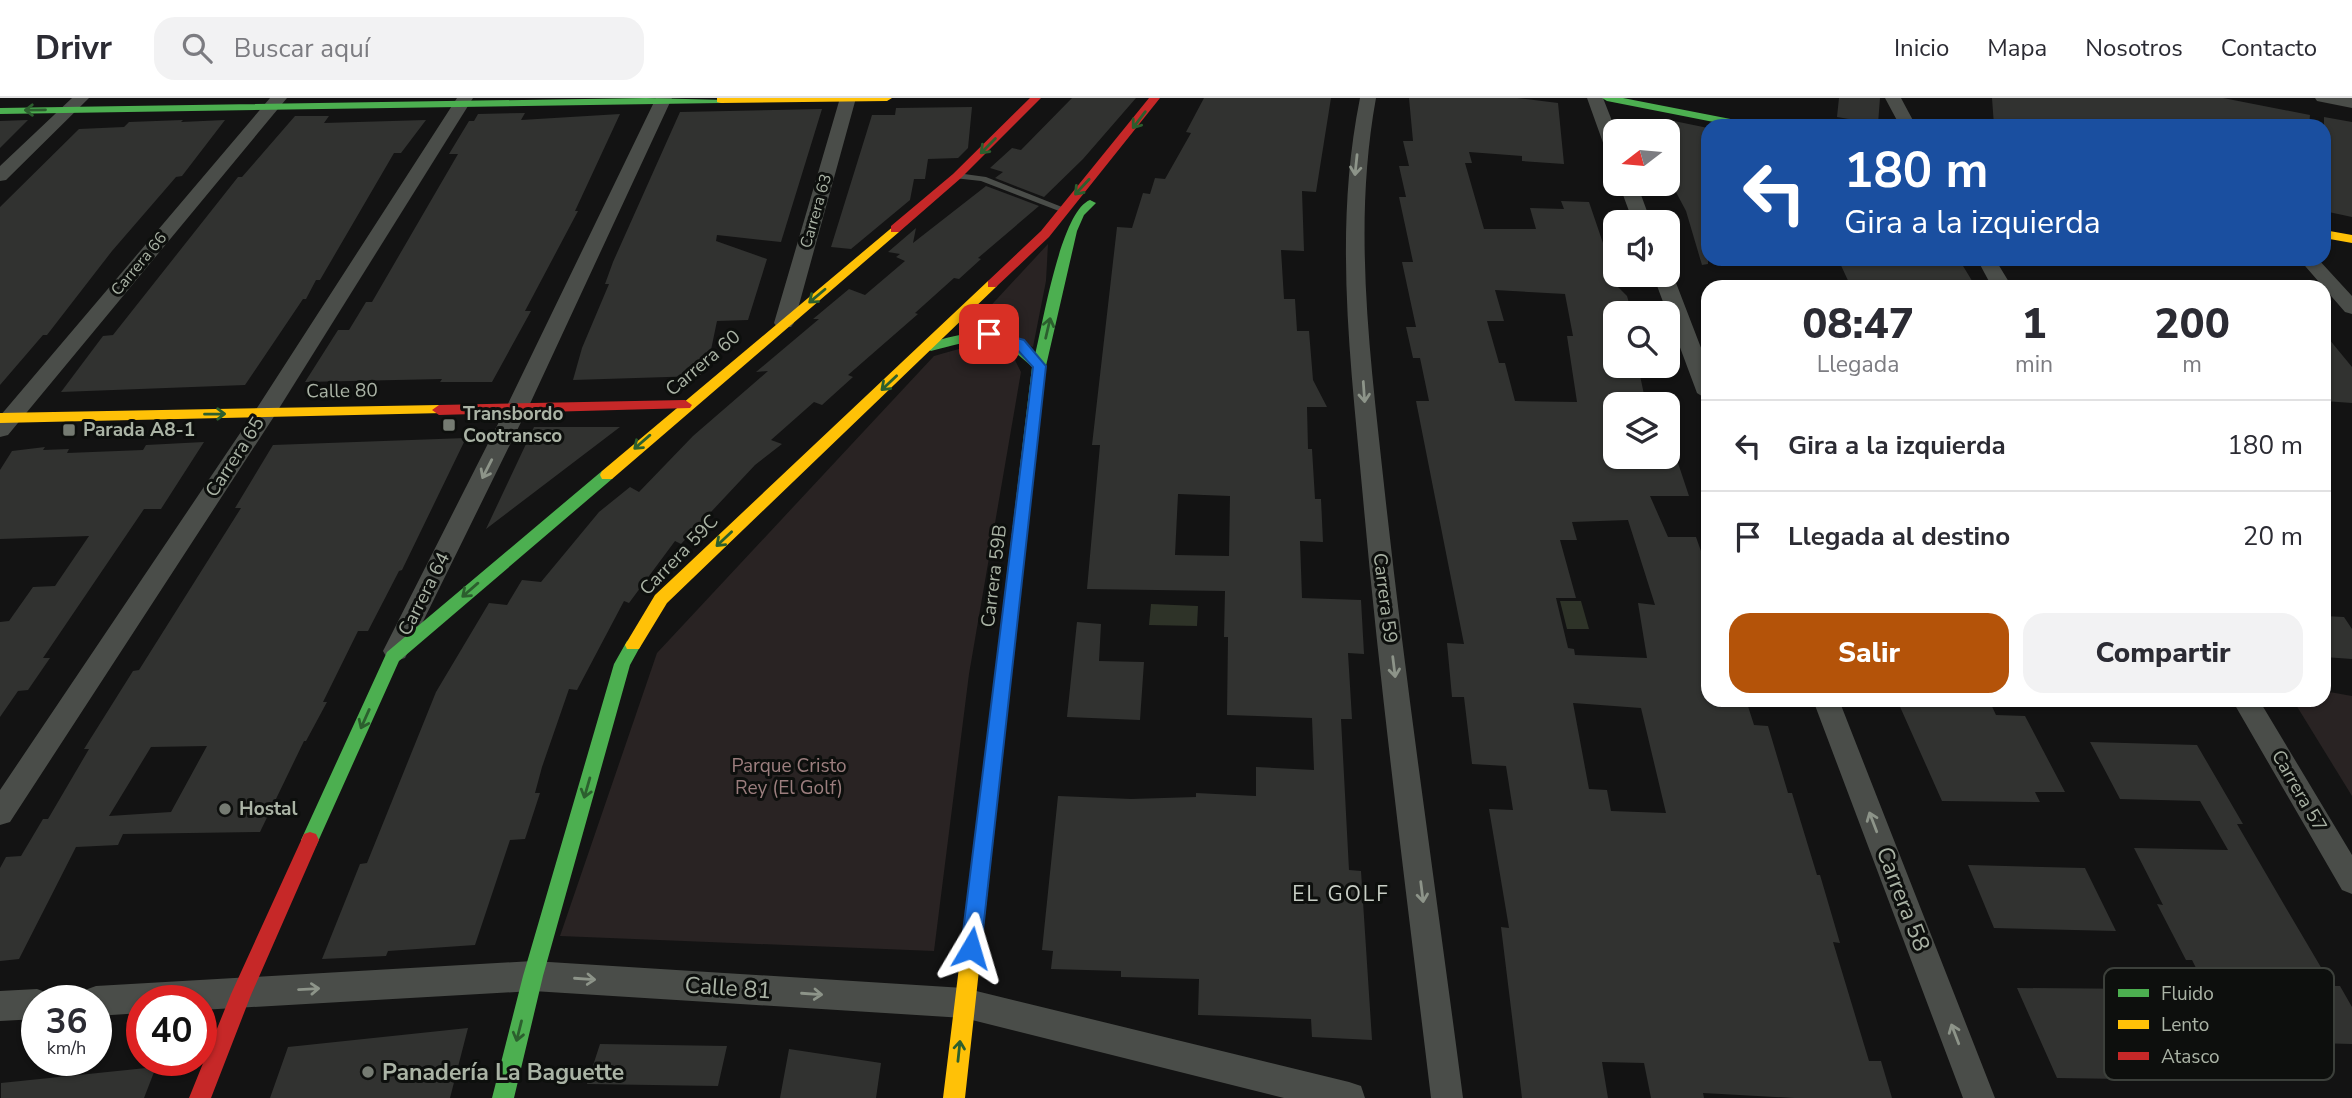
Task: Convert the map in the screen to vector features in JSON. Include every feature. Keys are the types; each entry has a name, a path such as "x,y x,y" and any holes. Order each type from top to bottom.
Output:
{"street":[{"name":"Carrera 63","path":"784,323 848,98"},
{"path":"0,111 75,104 887,98"},
{"name":"Carrera 60","path":"393,657 685,404 957,176 1036,98"},
{"path":"1062,209 1122,142 1155,98"},
{"name":"Carrera 59","path":"1368,98 1359,133 1351,218 1365,400 1377,535 1447,1098"},
{"path":"1595,98 1603,120"},
{"path":"1607,98 1715,119"},
{"path":"1893,98 1904,119"},
{"path":"2323,98 2352,103"},
{"name":"Carrera 64","path":"200,1098 241,994 393,657 517,408 664,100"},
{"name":"Carrera 65","path":"0,813 265,413 463,101"},
{"name":"Carrera 66","path":"3,422 275,103"},
{"path":"0,176 75,104"},
{"path":"1122,142 1140,147"},
{"name":"Carrera 59B","path":"954,1098 1040,366 1071,231 1079,214 1114,176"},
{"name":"Carrera 59C","path":"503,1098 533,976 622,664 661,599 1045,234 1062,209"},
{"path":"2331,235 2352,239"},
{"path":"2314,266 2326,280"},
{"path":"2331,285 2352,309"},
{"path":"1668,287 1701,375"},
{"path":"925,349 964,335 989,334 1019,343 1040,366"},
{"name":"Calle 80","path":"3,422 685,404"},
{"name":"Carrera 58","path":"1829,707 1979,1098"},
{"name":"Carrera 57","path":"2249,707 2352,881"},
{"name":"Calle 81","path":"112,1000 533,976 964,1003 1349,1098"},
{"path":"0,1006 21,1005"}],"lane":[{"path":"957,176 983,179 1062,209"}],"green space":[{"path":"1048,244 1046,281 1033,347 970,328"},
{"name":"Parque Cristo Rey (El Golf)","path":"980,343 1011,352 1021,372 969,674 934,951 560,936 657,653 934,356"},
{"path":"2331,692 2352,696 2352,796 2297,707 2331,707"}],"shaded area":[{"path":"1560,601 1581,601 1589,629 1567,629"},
{"path":"1151,604 1198,606 1197,626 1149,625"}],"building":[{"path":"1072,98 1136,98 1083,159 1044,197 995,178 1003,172 990,168 1012,148 1021,150"},
{"path":"1204,98 1331,98 1316,192 1302,191 1304,251 1281,250 1284,299 1295,299 1297,331 1309,331 1313,380 1327,407 1307,407 1308,449 1312,449 1315,499 1321,499 1323,542 1300,541 1302,598 1361,600 1364,654 1348,653 1352,719 1341,719 1349,870 1361,871 1372,1040 1312,1037 1311,1019 1198,1015 1199,979 1121,977 1121,971 1051,969 1053,951 1042,950 1058,796 1131,799 1196,797 1196,793 1256,796 1256,767 1314,770 1312,718 1227,715 1228,637 1224,637 1225,591 1087,589 1100,445 1092,445 1117,227 1132,228 1143,193 1150,194 1155,178 1165,179 1191,133 1186,132","holes":["1178,494 1230,496 1229,556 1175,555"]},
{"path":"1409,98 1517,98 1558,103 1564,164 1522,161 1522,156 1469,152 1472,163 1465,163 1484,229 1536,229 1530,208 1564,209 1561,201 1589,202 1603,243 1603,287 1618,287 1628,301 1603,301 1603,378 1641,378 1643,392 1603,392 1603,469 1680,469 1689,496 1650,496 1668,537 1696,537 1701,551 1701,707 1748,707 1754,725 1768,726 1788,793 1792,793 1817,875 1820,875 1840,943 1833,942 1869,1061 1881,1061 1892,1098 1794,1098 1703,1093 1704,1098 1651,1098 1644,1063 1602,1062 1608,1098 1522,1098 1501,927 1509,928 1489,809 1513,810 1506,766 1472,764 1464,697 1452,697 1447,643 1464,644 1416,401 1429,401 1420,358 1413,358 1406,327 1416,327 1402,262 1413,262 1399,197 1406,197 1399,166 1409,166 1403,141 1413,141","holes":["1495,290 1565,294 1573,336 1567,336 1577,402 1515,401 1505,363 1499,363 1487,321 1504,321","1628,520 1655,605 1638,603 1647,658 1575,655 1574,649 1568,648 1556,598 1576,598 1560,540 1577,540 1572,522","1573,703 1641,708 1666,813 1611,811 1607,790 1589,789"]},
{"path":"1839,98 1880,98 1878,119 1837,117"},
{"path":"1992,98 2223,98 2310,115 2310,119 1994,119"},
{"path":"972,107 968,148 958,158 928,159 925,179 914,179 910,200 851,249 831,247 872,115 895,115 896,108"},
{"path":"822,109 781,242 717,235 716,241 767,259 748,320 717,321 707,369 699,376 573,380 582,348 609,284 605,284 613,262 680,112"},
{"path":"525,113 521,120 620,114 575,211 578,211 525,311 531,311 492,382 440,382 442,379 305,382 338,330 349,330 366,302 372,302 458,154 449,154 469,121 474,121 478,114"},
{"path":"295,116 329,116 324,123 426,120 401,153 394,153 320,280 316,280 306,299 303,299 245,385 61,392 103,336 113,335 238,177 242,177"},
{"path":"2324,117 2352,122 2352,217 2331,212 2331,119"},
{"path":"28,120 0,148 0,121"},
{"path":"183,120 181,122 225,120 182,176 176,177 112,251 47,335 43,335 0,385 0,207 79,129 124,127 129,122"},
{"path":"1680,122 1701,127 1701,262 1686,211 1678,196"},
{"path":"986,186 1039,206 978,258 981,259 959,279 954,278 915,313 918,314 848,375 853,377 822,405 814,402 771,440 782,444 755,465 681,544 675,541 629,603 624,601 577,690 569,689 542,767 535,793 540,793 525,839 510,840 475,945 388,951 386,956 322,959 360,864 367,863 436,692 489,603 507,605 522,580 541,582 599,512 630,487 639,492 693,436 768,371 756,372 819,319 813,319 849,289 865,295 905,261 896,257 900,254 888,252 916,228 913,243"},
{"path":"1841,266 1963,266 1972,280 1848,280"},
{"path":"2331,342 2352,367 2352,403 2331,402"},
{"path":"534,427 620,427 486,529"},
{"path":"466,438 402,570 399,571 368,631 358,631 323,702 327,702 304,741 260,832 123,834 118,845 76,847 19,959 0,961 0,868 6,857 21,856 43,819 48,819 89,749 84,749 133,671 139,670 241,508 235,508 273,445","holes":["207,746 171,812 109,816 151,747"]},
{"path":"204,442 161,509 144,509 43,658 50,658 28,690 18,691 0,717 0,622 9,621 33,587 55,586 89,536 0,539 0,470 12,451 45,447 43,450 69,449 67,453 143,450 146,445"},
{"path":"2331,616 2344,617 2352,629 2352,659 2331,658"},
{"path":"1077,622 1101,624 1099,661 1144,662 1140,720 1067,717"},
{"path":"1900,707 1992,707 1996,715 2025,716 2065,792 2035,792 2040,802 1942,801"},
{"path":"2090,742 2197,745 2243,824 2237,824 2321,968 2196,968 2192,960 2186,960 2157,904 2163,905 2134,848 2228,850 2200,801 2120,799"},
{"path":"1968,865 2085,868 2116,931 1994,928"},
{"path":"2334,986 2340,986 2352,1007 2352,1044 2334,1044"},
{"path":"2017,988 2104,989 2104,1079 2057,1078"},
{"name":"Panadería La Baguette","path":"468,1028 450,1098 270,1098 288,1047"},
{"path":"600,1044 727,1046 718,1086 587,1084"},
{"path":"789,1049 881,1063 876,1098 780,1098"},
{"path":"126,1070 126,1076 153,1076 144,1098 1,1098 1,1083 69,1076 112,1076 112,1072"}],"traffic: fast":[{"path":"1607,98 1715,119"},
{"path":"0,111 721,100"},
{"path":"1008,632 1039,366 1071,231 1079,214 1090,203"},
{"path":"931,347 963,337 989,336 1013,345 1039,366"},
{"path":"310,840 393,657 607,475"},
{"path":"503,1098 533,976 622,664 633,645"}],"traffic: slow":[{"path":"721,100 887,98"},
{"path":"607,475 895,229"},
{"path":"2331,235 2352,239"},
{"path":"633,645 661,599 992,284"},
{"path":"0,418 439,410"},
{"path":"954,1098 1008,632"}],"traffic: jam":[{"path":"895,229 957,176 1036,98"},
{"path":"992,284 1045,234 1155,98"},
{"path":"439,410 685,405"},
{"path":"200,1098 241,994 310,840"}],"place":[{"name":"Transbordo Cootransco","path":"449,425"},
{"name":"Parada A8-1","path":"69,430"},
{"name":"Hostal","path":"225,809"},
{"name":"Panadería La Baguette","path":"368,1072"}],"district":[{"name":"EL GOLF","path":"1341,894"}],"route":[{"path":"971,948 1040,366 1019,343 989,334"}]}
